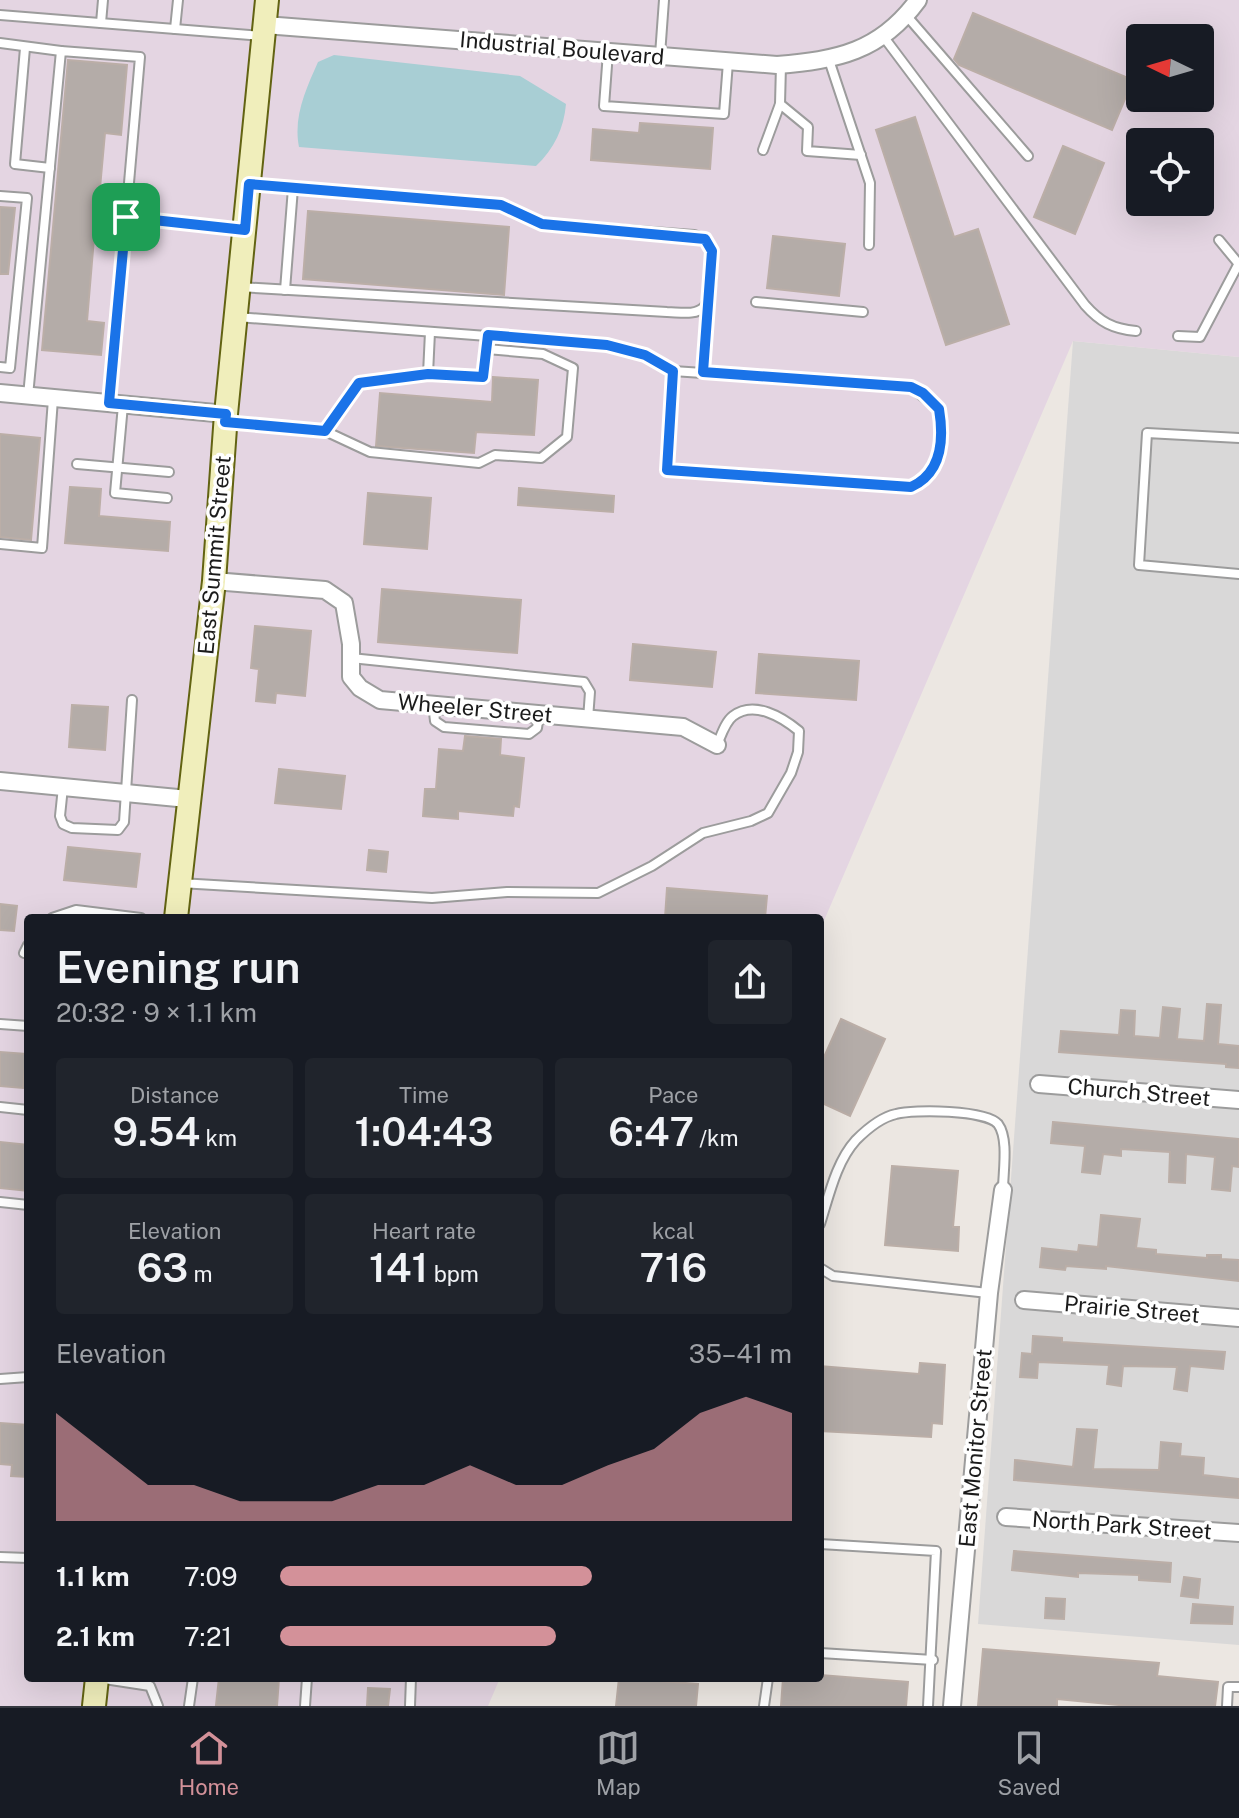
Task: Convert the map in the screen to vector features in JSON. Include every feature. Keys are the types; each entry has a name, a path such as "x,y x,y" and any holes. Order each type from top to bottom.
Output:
{"street":[{"name":"East Summit Street","path":"176,914 214,581 226,418 267,0"},
{"name":"Industrial Boulevard","path":"265,30 781,65 829,60 858,52 882,35 918,0"},
{"path":"0,393 226,418"},
{"name":"Wheeler Street","path":"214,581 325,590 344,603 351,677 360,688 380,700 683,727 717,745"},
{"path":"0,781 188,799"},
{"name":"Church Street","path":"1039,1084 1239,1100"},
{"name":"East Monitor Street","path":"952,1706 989,1293 1003,1190"},
{"name":"Prairie Street","path":"1024,1300 1239,1318"},
{"name":"North Park Street","path":"1006,1517 1239,1533"},
{"path":"94,1706 97,1682"}],"lane":[{"path":"101,23 103,0"},
{"path":"175,29 178,0"},
{"path":"659,56 664,0"},
{"path":"905,14 1028,156"},
{"path":"0,15 175,29 265,30"},
{"path":"882,35 1097,319 1110,326 1136,331"},
{"path":"0,43 25,48 140,57 126,217 116,404 118,468 115,493 167,498"},
{"path":"25,48 15,164 50,168"},
{"path":"28,396 61,51"},
{"path":"608,52 604,106 724,114 728,62"},
{"path":"829,60 870,183 869,245"},
{"path":"763,150 780,104 781,65"},
{"path":"780,104 808,127 807,151 861,155"},
{"path":"249,184 501,205 542,224 705,239 712,251 703,372"},
{"path":"285,290 293,188"},
{"path":"0,196 27,198 10,368 0,367"},
{"path":"126,217 245,230"},
{"path":"1178,336 1200,337 1239,263 1219,240"},
{"path":"239,287 397,299 516,302 667,312 694,312 707,305"},
{"path":"756,302 863,312"},
{"path":"236,317 607,345 645,355 673,371 911,387 923,393 939,409 939,456 924,482 911,487 667,470 673,371"},
{"path":"428,374 430,332"},
{"path":"325,431 359,383 428,374 483,377 487,335"},
{"path":"226,418 325,431 370,452 479,463 495,455 541,458 567,437 573,368 543,354 487,349"},
{"path":"0,544 42,548 53,398"},
{"path":"1239,438 1147,433 1139,565 1239,574"},
{"path":"77,464 169,472"},
{"path":"351,658 584,682 590,692 588,719"},
{"path":"63,787 60,816 63,824 72,828 118,830 124,822 132,700"},
{"path":"179,883 432,898 507,892 598,893 652,866 703,833 751,821 768,813 791,773 798,752 799,731 787,721 765,711 745,710 730,717 717,745"},
{"path":"64,914 76,910 118,914"},
{"path":"0,1024 24,1026"},
{"path":"0,1107 24,1110"},
{"path":"824,1213 849,1149 881,1120 906,1112 970,1114 994,1120 1000,1126 1003,1137 1003,1190"},
{"path":"0,1202 24,1205"},
{"path":"824,1270 833,1276 989,1293"},
{"path":"0,1379 24,1377"},
{"path":"824,1544 936,1551 933,1660 928,1706"},
{"path":"0,1557 24,1558"},
{"path":"824,1653 933,1660"},
{"path":"124,1682 150,1686 158,1706"},
{"path":"189,1706 192,1682"},
{"path":"305,1706 307,1682"},
{"path":"410,1706 411,1682"},
{"path":"764,1706 767,1682"},
{"path":"1227,1706 1228,1687 1239,1687"}],"shaded area":[{"path":"0,0 1239,0 1239,357 1073,341 824,921 824,914 24,914 24,1682 498,1682 488,1706 0,1706"},
{"path":"1073,341 1239,357 1239,1645 978,1624"}],"water":[{"path":"334,55 520,76 566,104 563,121 553,145 536,166 299,147 299,114 305,93 318,62"}],"building":[{"path":"973,13 1126,77 1126,97 1112,130 959,65 954,59"},
{"path":"68,60 127,65 121,135 105,133 99,199 111,201 108,239 94,238 87,321 104,323 101,355 42,350"},
{"path":"915,117 954,237 978,229 1009,324 946,345 876,130"},
{"path":"640,123 713,128 710,169 591,160 593,129 639,133"},
{"path":"1063,146 1104,163 1075,234 1034,217"},
{"path":"0,207 15,208 8,274 0,274"},
{"path":"308,211 509,227 504,295 303,279"},
{"path":"773,236 845,244 839,296 767,288"},
{"path":"493,377 538,380 534,435 476,432 474,453 376,446 380,393 492,402"},
{"path":"0,434 40,438 31,540 0,537"},
{"path":"70,487 101,489 99,516 170,522 168,551 65,543"},
{"path":"519,488 614,496 613,512 518,505"},
{"path":"368,493 431,498 427,549 364,544"},
{"path":"382,589 521,600 517,653 378,642"},
{"path":"255,626 311,631 305,696 276,693 275,703 256,701 259,669 251,668"},
{"path":"633,644 716,652 712,687 630,680"},
{"path":"759,654 859,661 856,700 756,693"},
{"path":"72,705 108,707 105,750 69,747"},
{"path":"465,736 501,739 500,755 524,758 519,807 514,806 513,816 458,811 458,819 423,816 425,789 436,789 439,749 463,751"},
{"path":"279,769 345,776 341,809 275,803"},
{"path":"68,847 140,854 136,887 64,880"},
{"path":"369,850 388,852 386,872 367,870"},
{"path":"667,888 767,896 765,914 665,914"},
{"path":"0,904 17,906 14,931 0,930"},
{"path":"1207,1004 1221,1005 1218,1044 1239,1046 1239,1068 1226,1067 1226,1064 1059,1052 1061,1031 1119,1035 1121,1010 1135,1011 1134,1036 1160,1038 1163,1007 1180,1009 1177,1039 1204,1041"},
{"path":"841,1019 885,1039 850,1116 824,1104 824,1057"},
{"path":"0,1052 24,1054 23,1088 0,1086"},
{"path":"1053,1122 1239,1139 1239,1167 1232,1166 1230,1191 1212,1189 1215,1157 1186,1154 1185,1183 1169,1182 1170,1152 1121,1149 1121,1156 1103,1154 1100,1174 1082,1172 1085,1146 1051,1143"},
{"path":"0,1142 24,1145 24,1191 0,1188"},
{"path":"892,1166 958,1171 953,1227 959,1227 958,1251 885,1245"},
{"path":"1101,1215 1140,1219 1136,1248 1156,1250 1156,1254 1207,1258 1207,1255 1221,1255 1221,1259 1239,1260 1239,1281 1106,1266 1106,1269 1066,1266 1065,1270 1040,1267 1042,1248 1078,1252 1079,1245 1098,1247"},
{"path":"1033,1336 1062,1338 1062,1342 1225,1352 1223,1369 1190,1366 1187,1391 1174,1389 1177,1367 1123,1366 1121,1386 1107,1384 1109,1365 1038,1362 1037,1378 1020,1377 1022,1353 1032,1354"},
{"path":"920,1363 945,1365 942,1424 932,1423 931,1437 824,1431 824,1366 919,1374"},
{"path":"0,1423 24,1425 24,1477 11,1476 12,1465 0,1464"},
{"path":"1077,1429 1097,1430 1093,1469 1159,1470 1161,1442 1181,1444 1180,1456 1204,1458 1203,1475 1239,1479 1239,1498 1014,1480 1015,1460 1073,1467"},
{"path":"1014,1551 1171,1563 1170,1582 1139,1580 1139,1575 1078,1573 1078,1577 1012,1570"},
{"path":"1184,1577 1200,1579 1198,1598 1181,1596"},
{"path":"1046,1598 1065,1599 1064,1619 1045,1618"},
{"path":"1193,1604 1233,1607 1232,1624 1191,1623"},
{"path":"983,1649 1159,1663 1157,1676 1218,1682 1215,1706 1129,1706 1057,1699 1057,1706 978,1706"},
{"path":"824,1675 908,1682 906,1706 781,1706 783,1682 824,1682"},
{"path":"219,1682 279,1682 277,1706 216,1705"},
{"path":"619,1682 698,1684 696,1706 616,1706"},
{"path":"368,1688 390,1689 388,1706 367,1706"}],"route":[{"path":"249,184 501,205 542,224 694,235 705,239 712,251 703,372 911,387 923,393 939,409 942,424 939,456 924,482 911,487 667,470 673,371 645,355 607,345 488,335 483,377 428,374 359,383 325,431 225,422 226,414 109,403 126,217 245,230 249,184"}]}
